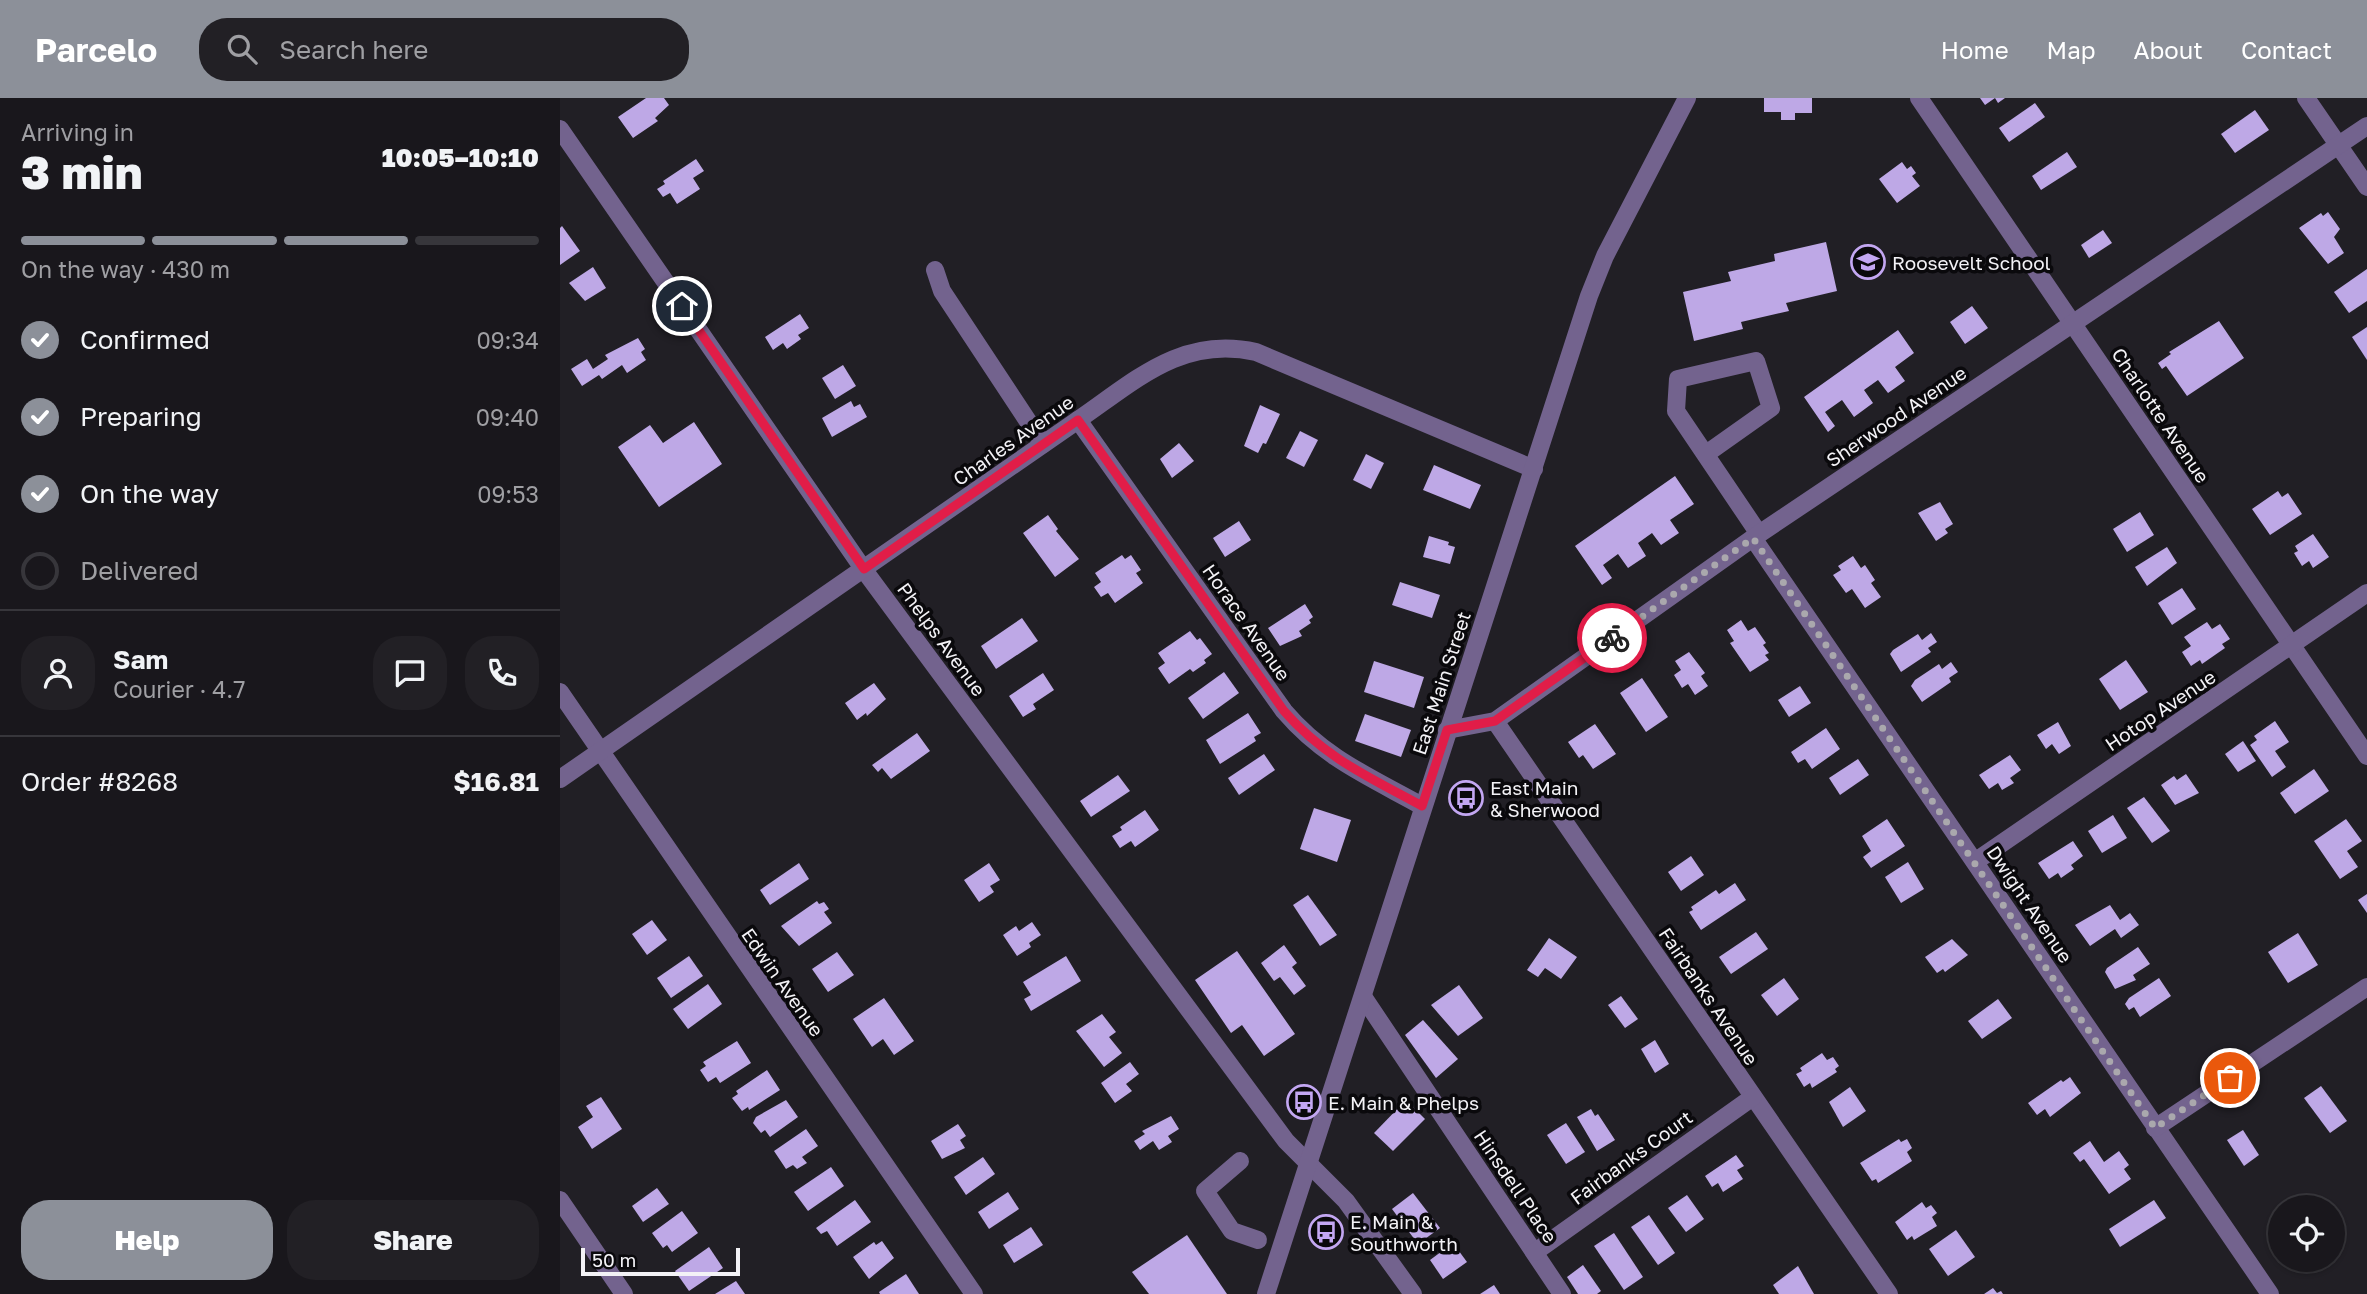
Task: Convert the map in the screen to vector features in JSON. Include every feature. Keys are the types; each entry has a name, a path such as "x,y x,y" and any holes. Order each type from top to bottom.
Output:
{"street":[{"name":"East Main Street","path":"1266,1294 1307,1162 1364,998 1422,806 1553,404 1605,256 1687,98"},
{"name":"Charlotte Avenue","path":"1919,98 2367,755"},
{"path":"2306,98 2367,187"},
{"name":"Sherwood Avenue","path":"1447,730 1495,721 1756,536 2367,125"},
{"name":"Phelps Avenue","path":"560,129 864,569 1286,1141 1346,1201 1413,1294"},
{"path":"935,270 942,291 1043,444"},
{"name":"Charles Avenue","path":"560,779 1078,420 1170,359 1186,353 1236,347 1256,352 1534,469"},
{"name":"Dwight Avenue","path":"1706,454 1771,408 1756,361 1678,379 1676,411 1756,536 2270,1294"},
{"name":"Horace Avenue","path":"1078,420 1284,711 1304,735 1323,750 1422,806"},
{"name":"Hotop Avenue","path":"1976,861 2367,593"},
{"name":"Edwin Avenue","path":"560,692 599,753 974,1294"},
{"name":"Fairbanks Avenue","path":"1495,721 1889,1294"},
{"path":"2155,1128 2367,987"},
{"name":"Hinsdell Place","path":"1364,998 1562,1294"},
{"name":"Fairbanks Court","path":"1535,1252 1753,1097"},
{"path":"1241,1161 1205,1191 1233,1231 1258,1240"},
{"path":"560,1200 624,1294"}],"building":[{"path":"646,98 664,98 669,105 655,118 658,121 633,138 618,117"},
{"path":"1764,98 1812,98 1812,113 1795,113 1795,120 1781,120 1781,112 1764,112"},
{"path":"1980,98 1995,98 1985,105"},
{"path":"2035,103 2045,117 2009,142 1999,128"},
{"path":"2255,110 2269,130 2235,153 2221,134"},
{"path":"2067,152 2077,167 2041,190 2032,176"},
{"path":"696,159 704,171 693,178 700,189 677,204 670,193 663,197 657,189 665,184 663,181"},
{"path":"1902,162 1907,169 1911,166 1916,173 1912,176 1920,186 1897,203 1879,179"},
{"path":"2328,212 2340,229 2334,237 2344,253 2328,264 2299,228 2321,213 2323,216"},
{"path":"562,226 580,251 560,265 560,228"},
{"path":"2103,230 2112,243 2089,258 2081,245"},
{"path":"1826,242 1837,291 1786,303 1789,311 1741,322 1743,329 1694,341 1683,292 1731,281 1728,272 1775,261 1774,254"},
{"path":"593,267 606,288 585,301 569,283"},
{"path":"2367,269 2367,301 2349,313 2334,292"},
{"path":"1972,306 1988,328 1965,344 1950,322"},
{"path":"800,314 809,328 798,335 801,339 787,349 783,343 773,350 765,337"},
{"path":"2219,321 2244,358 2187,396 2166,366 2162,369 2158,363 2171,354 2169,352"},
{"path":"2367,327 2367,360 2352,337"},
{"path":"1898,330 1914,353 1895,367 1905,381 1888,393 1878,380 1864,390 1873,403 1854,417 1842,400 1825,412 1835,426 1828,432 1804,397"},
{"path":"638,338 645,349 641,352 646,360 627,373 622,365 602,379 599,375 582,386 571,369 587,359 593,369 608,359 605,355"},
{"path":"843,365 856,386 835,399 822,378"},
{"path":"851,401 854,407 860,404 867,417 832,437 822,418"},
{"path":"1260,405 1280,414 1266,444 1263,443 1258,453 1244,446"},
{"path":"694,422 722,464 659,507 618,447 650,425 663,443"},
{"path":"1300,431 1318,440 1304,467 1286,458"},
{"path":"1179,443 1194,461 1172,478 1160,459"},
{"path":"1366,454 1384,463 1371,489 1353,480"},
{"path":"1434,465 1481,485 1470,509 1423,490"},
{"path":"1675,476 1694,504 1670,520 1679,533 1661,545 1652,533 1638,543 1646,556 1628,568 1618,554 1603,565 1612,578 1602,585 1575,546"},
{"path":"2278,491 2282,497 2288,493 2302,514 2270,535 2252,509"},
{"path":"1940,502 1953,524 1945,529 1948,533 1936,541 1918,513"},
{"path":"2140,512 2154,535 2127,552 2113,529"},
{"path":"1048,515 1058,529 1056,531 1079,559 1055,577 1023,533"},
{"path":"1239,521 1251,540 1225,557 1213,538"},
{"path":"2313,534 2329,557 2313,568 2309,561 2302,566 2294,553 2298,551 2295,546"},
{"path":"1429,536 1449,542 1448,545 1455,547 1450,564 1423,557"},
{"path":"2167,547 2177,563 2147,586 2135,567"},
{"path":"1122,555 1125,559 1131,555 1141,570 1136,573 1143,583 1115,603 1108,593 1101,597 1094,587 1101,582 1095,573"},
{"path":"1853,556 1861,568 1865,565 1875,580 1871,583 1881,597 1865,608 1852,589 1846,593 1833,575 1841,570 1838,566"},
{"path":"1400,582 1440,595 1432,618 1392,605"},
{"path":"2182,588 2196,609 2172,625 2158,603"},
{"path":"1305,604 1313,617 1309,620 1311,623 1299,631 1302,636 1280,646 1268,628"},
{"path":"1022,618 1038,641 996,669 981,646"},
{"path":"1741,620 1748,631 1755,627 1769,653 1765,655 1769,660 1750,672 1730,643 1734,641 1727,630"},
{"path":"2207,622 2212,629 2220,624 2230,639 2222,644 2225,648 2202,664 2200,660 2191,666 2182,652 2191,646 2184,637"},
{"path":"1190,631 1197,640 1200,638 1212,654 1204,660 1206,663 1193,672 1190,669 1169,684 1158,668 1165,663 1158,653"},
{"path":"1931,633 1937,642 1928,648 1931,652 1901,672 1890,654 1893,650 1918,634 1922,640"},
{"path":"1689,652 1705,673 1701,676 1708,686 1695,695 1688,684 1682,688 1674,675 1681,670 1675,661"},
{"path":"2126,660 2148,692 2120,710 2099,679"},
{"path":"1374,661 1424,677 1414,708 1364,692"},
{"path":"1951,662 1958,672 1949,678 1951,682 1922,702 1911,686 1915,680 1939,664 1942,669"},
{"path":"1224,672 1239,693 1203,719 1188,698"},
{"path":"1043,673 1054,690 1033,704 1036,709 1023,717 1009,696"},
{"path":"1642,678 1668,717 1646,732 1620,693"},
{"path":"874,683 886,699 867,716 866,713 857,720 845,703"},
{"path":"1800,686 1811,703 1789,717 1778,700"},
{"path":"1248,713 1261,733 1254,737 1256,741 1220,764 1206,740"},
{"path":"1365,714 1411,730 1401,757 1355,741"},
{"path":"2275,721 2289,742 2275,751 2286,767 2272,777 2250,745 2257,740 2254,736"},
{"path":"2058,722 2071,746 2059,754 2052,744 2046,749 2037,735"},
{"path":"1595,724 1616,754 1593,769 1583,755 1579,758 1568,742"},
{"path":"1826,728 1840,749 1812,769 1805,759 1798,763 1791,752"},
{"path":"917,733 930,751 891,779 882,768 878,772 872,765"},
{"path":"2243,741 2256,761 2238,772 2225,754"},
{"path":"1264,754 1275,770 1239,795 1228,778"},
{"path":"2010,755 2021,770 2010,778 2014,783 2002,790 1998,783 1989,789 1979,775"},
{"path":"1858,759 1869,775 1840,795 1829,778"},
{"path":"2314,769 2329,791 2295,814 2280,793"},
{"path":"2186,774 2199,793 2175,805 2161,785 2174,776 2177,780"},
{"path":"1118,775 1130,791 1091,817 1080,801"},
{"path":"2144,797 2170,831 2152,843 2127,808"},
{"path":"1314,808 1351,820 1337,862 1300,849"},
{"path":"1145,810 1159,830 1135,847 1131,841 1120,848 1112,836 1122,830 1120,827"},
{"path":"2113,815 2127,838 2102,853 2088,831"},
{"path":"1887,819 1905,846 1871,868 1863,857 1871,851 1862,836"},
{"path":"2346,819 2362,841 2347,851 2358,867 2340,879 2314,841"},
{"path":"2073,841 2083,856 2071,865 2074,869 2061,878 2058,873 2049,879 2038,863"},
{"path":"1691,856 1704,875 1681,891 1668,872"},
{"path":"1908,862 1924,889 1901,903 1885,877"},
{"path":"799,863 809,879 770,905 760,890"},
{"path":"989,863 1000,880 990,886 994,892 979,902 964,880"},
{"path":"1735,883 1746,900 1701,930 1689,912 1693,910 1691,907 1716,890 1719,894"},
{"path":"2367,894 2367,913 2358,900"},
{"path":"1308,895 1337,935 1320,946 1293,905"},
{"path":"817,901 819,904 824,902 829,909 824,912 832,923 799,946 781,926"},
{"path":"2110,905 2120,920 2130,913 2139,925 2121,938 2115,929 2090,946 2075,925"},
{"path":"652,920 667,940 647,955 632,934"},
{"path":"1032,922 1041,935 1029,943 1031,947 1017,956 1003,935 1016,926 1019,931"},
{"path":"1756,932 1768,949 1731,974 1719,957"},
{"path":"2298,933 2318,965 2288,983 2268,952"},
{"path":"1549,938 1577,957 1561,979 1545,968 1538,977 1527,970"},
{"path":"1952,939 1968,955 1945,972 1943,969 1937,973 1925,957"},
{"path":"1284,945 1297,963 1292,967 1306,986 1294,995 1280,977 1274,981 1261,963"},
{"path":"2138,947 2150,964 2133,975 2136,980 2115,989 2105,972 2107,968"},
{"path":"1237,951 1295,1034 1264,1056 1242,1025 1231,1033 1195,980"},
{"path":"837,952 854,975 828,992 812,969"},
{"path":"689,956 703,976 671,998 657,978"},
{"path":"1066,956 1081,981 1031,1011 1024,999 1031,995 1023,982"},
{"path":"1784,978 1799,999 1777,1016 1761,995"},
{"path":"2159,978 2171,996 2140,1017 2134,1007 2129,1010 2125,1004 2129,998"},
{"path":"708,984 722,1004 688,1029 673,1009"},
{"path":"1459,985 1483,1018 1458,1036 1431,1005"},
{"path":"1621,996 1638,1019 1625,1028 1608,1005"},
{"path":"884,998 914,1041 894,1055 883,1039 872,1047 853,1019"},
{"path":"1998,999 2012,1018 1982,1039 1968,1021"},
{"path":"1102,1014 1116,1032 1109,1037 1122,1053 1104,1067 1076,1031"},
{"path":"1423,1020 1458,1059 1436,1078 1405,1035"},
{"path":"1655,1040 1669,1064 1655,1073 1641,1049"},
{"path":"737,1041 751,1063 720,1083 716,1077 708,1082 700,1070 706,1066 703,1062"},
{"path":"1822,1053 1827,1060 1833,1057 1839,1066 1835,1069 1837,1072 1812,1088 1810,1083 1804,1087 1796,1074 1802,1071 1800,1068"},
{"path":"1130,1062 1139,1074 1126,1084 1132,1091 1115,1103 1101,1083"},
{"path":"767,1070 780,1090 749,1110 748,1107 742,1111 732,1098 738,1094 736,1091"},
{"path":"2070,1077 2081,1093 2050,1117 2045,1109 2037,1115 2028,1103 2061,1080 2063,1082"},
{"path":"2321,1086 2347,1121 2330,1133 2304,1098"},
{"path":"1850,1087 1866,1111 1843,1127 1829,1102"},
{"path":"601,1097 622,1129 592,1149 578,1127 593,1117 586,1106"},
{"path":"786,1100 798,1117 770,1137 765,1130 761,1133 753,1123 756,1117"},
{"path":"1406,1100 1425,1119 1393,1151 1374,1133"},
{"path":"1591,1109 1595,1116 1598,1114 1615,1140 1597,1151 1577,1117"},
{"path":"1171,1116 1179,1129 1168,1136 1172,1142 1159,1150 1153,1141 1140,1150 1134,1141 1145,1134 1142,1131"},
{"path":"1566,1123 1585,1152 1566,1164 1547,1135"},
{"path":"958,1124 966,1136 960,1140 965,1148 942,1159 931,1141"},
{"path":"806,1129 818,1146 802,1157 807,1163 797,1169 793,1165 786,1169 774,1151"},
{"path":"2243,1130 2259,1155 2244,1166 2227,1140"},
{"path":"1899,1139 1901,1142 1907,1139 1912,1148 1907,1152 1912,1161 1878,1183 1876,1179 1872,1181 1860,1163"},
{"path":"2090,1141 2104,1162 2119,1151 2129,1165 2124,1169 2131,1179 2109,1194 2084,1159 2080,1162 2073,1153"},
{"path":"1736,1155 1744,1166 1737,1170 1743,1179 1723,1192 1718,1183 1712,1187 1705,1176"},
{"path":"983,1157 995,1174 966,1195 954,1177"},
{"path":"831,1167 844,1186 808,1211 794,1192"},
{"path":"657,1188 669,1204 643,1222 632,1206"},
{"path":"1008,1192 1019,1209 989,1229 978,1212"},
{"path":"1413,1193 1440,1228 1418,1244 1392,1209"},
{"path":"1687,1195 1704,1219 1686,1232 1668,1208"},
{"path":"855,1200 871,1222 837,1246 827,1231 821,1234 816,1228"},
{"path":"2154,1200 2166,1218 2120,1247 2109,1229"},
{"path":"1922,1202 1926,1208 1931,1205 1937,1213 1932,1217 1937,1226 1914,1240 1912,1236 1907,1240 1895,1222"},
{"path":"682,1211 698,1233 672,1252 667,1245 663,1248 652,1233"},
{"path":"1649,1215 1675,1253 1658,1265 1631,1227"},
{"path":"1031,1227 1043,1245 1014,1263 1003,1245"},
{"path":"1956,1230 1975,1257 1948,1276 1929,1249"},
{"path":"1614,1233 1643,1277 1624,1290 1594,1246"},
{"path":"1187,1235 1227,1294 1149,1294 1132,1272"},
{"path":"882,1241 894,1258 869,1279 853,1257 874,1242 876,1245"},
{"path":"1453,1243 1467,1262 1443,1279 1430,1260"},
{"path":"709,1247 723,1268 689,1291 675,1271"},
{"path":"1583,1265 1601,1291 1597,1294 1578,1294 1567,1277"},
{"path":"1798,1266 1814,1294 1779,1294 1773,1285"},
{"path":"906,1274 919,1294 880,1294 879,1292"},
{"path":"736,1281 745,1294 715,1294"},
{"path":"1494,1285 1500,1294 1480,1294"},
{"path":"1993,1288 1997,1293 2001,1291 2003,1294 1984,1294"}],"way so far":[{"path":"1612,638 1753,538 1976,861 2155,1128 2230,1078"}],"place":[{"name":"Roosevelt School","path":"1868,262"},
{"name":"East Main & Sherwood","path":"1466,798"},
{"name":"E. Main & Phelps","path":"1304,1102"},
{"name":"E. Main & Southworth","path":"1326,1232"}],"route":[{"path":"682,306 864,569 1078,420 1284,711 1304,735 1323,750 1422,806 1447,730 1495,721 1612,638"}]}
